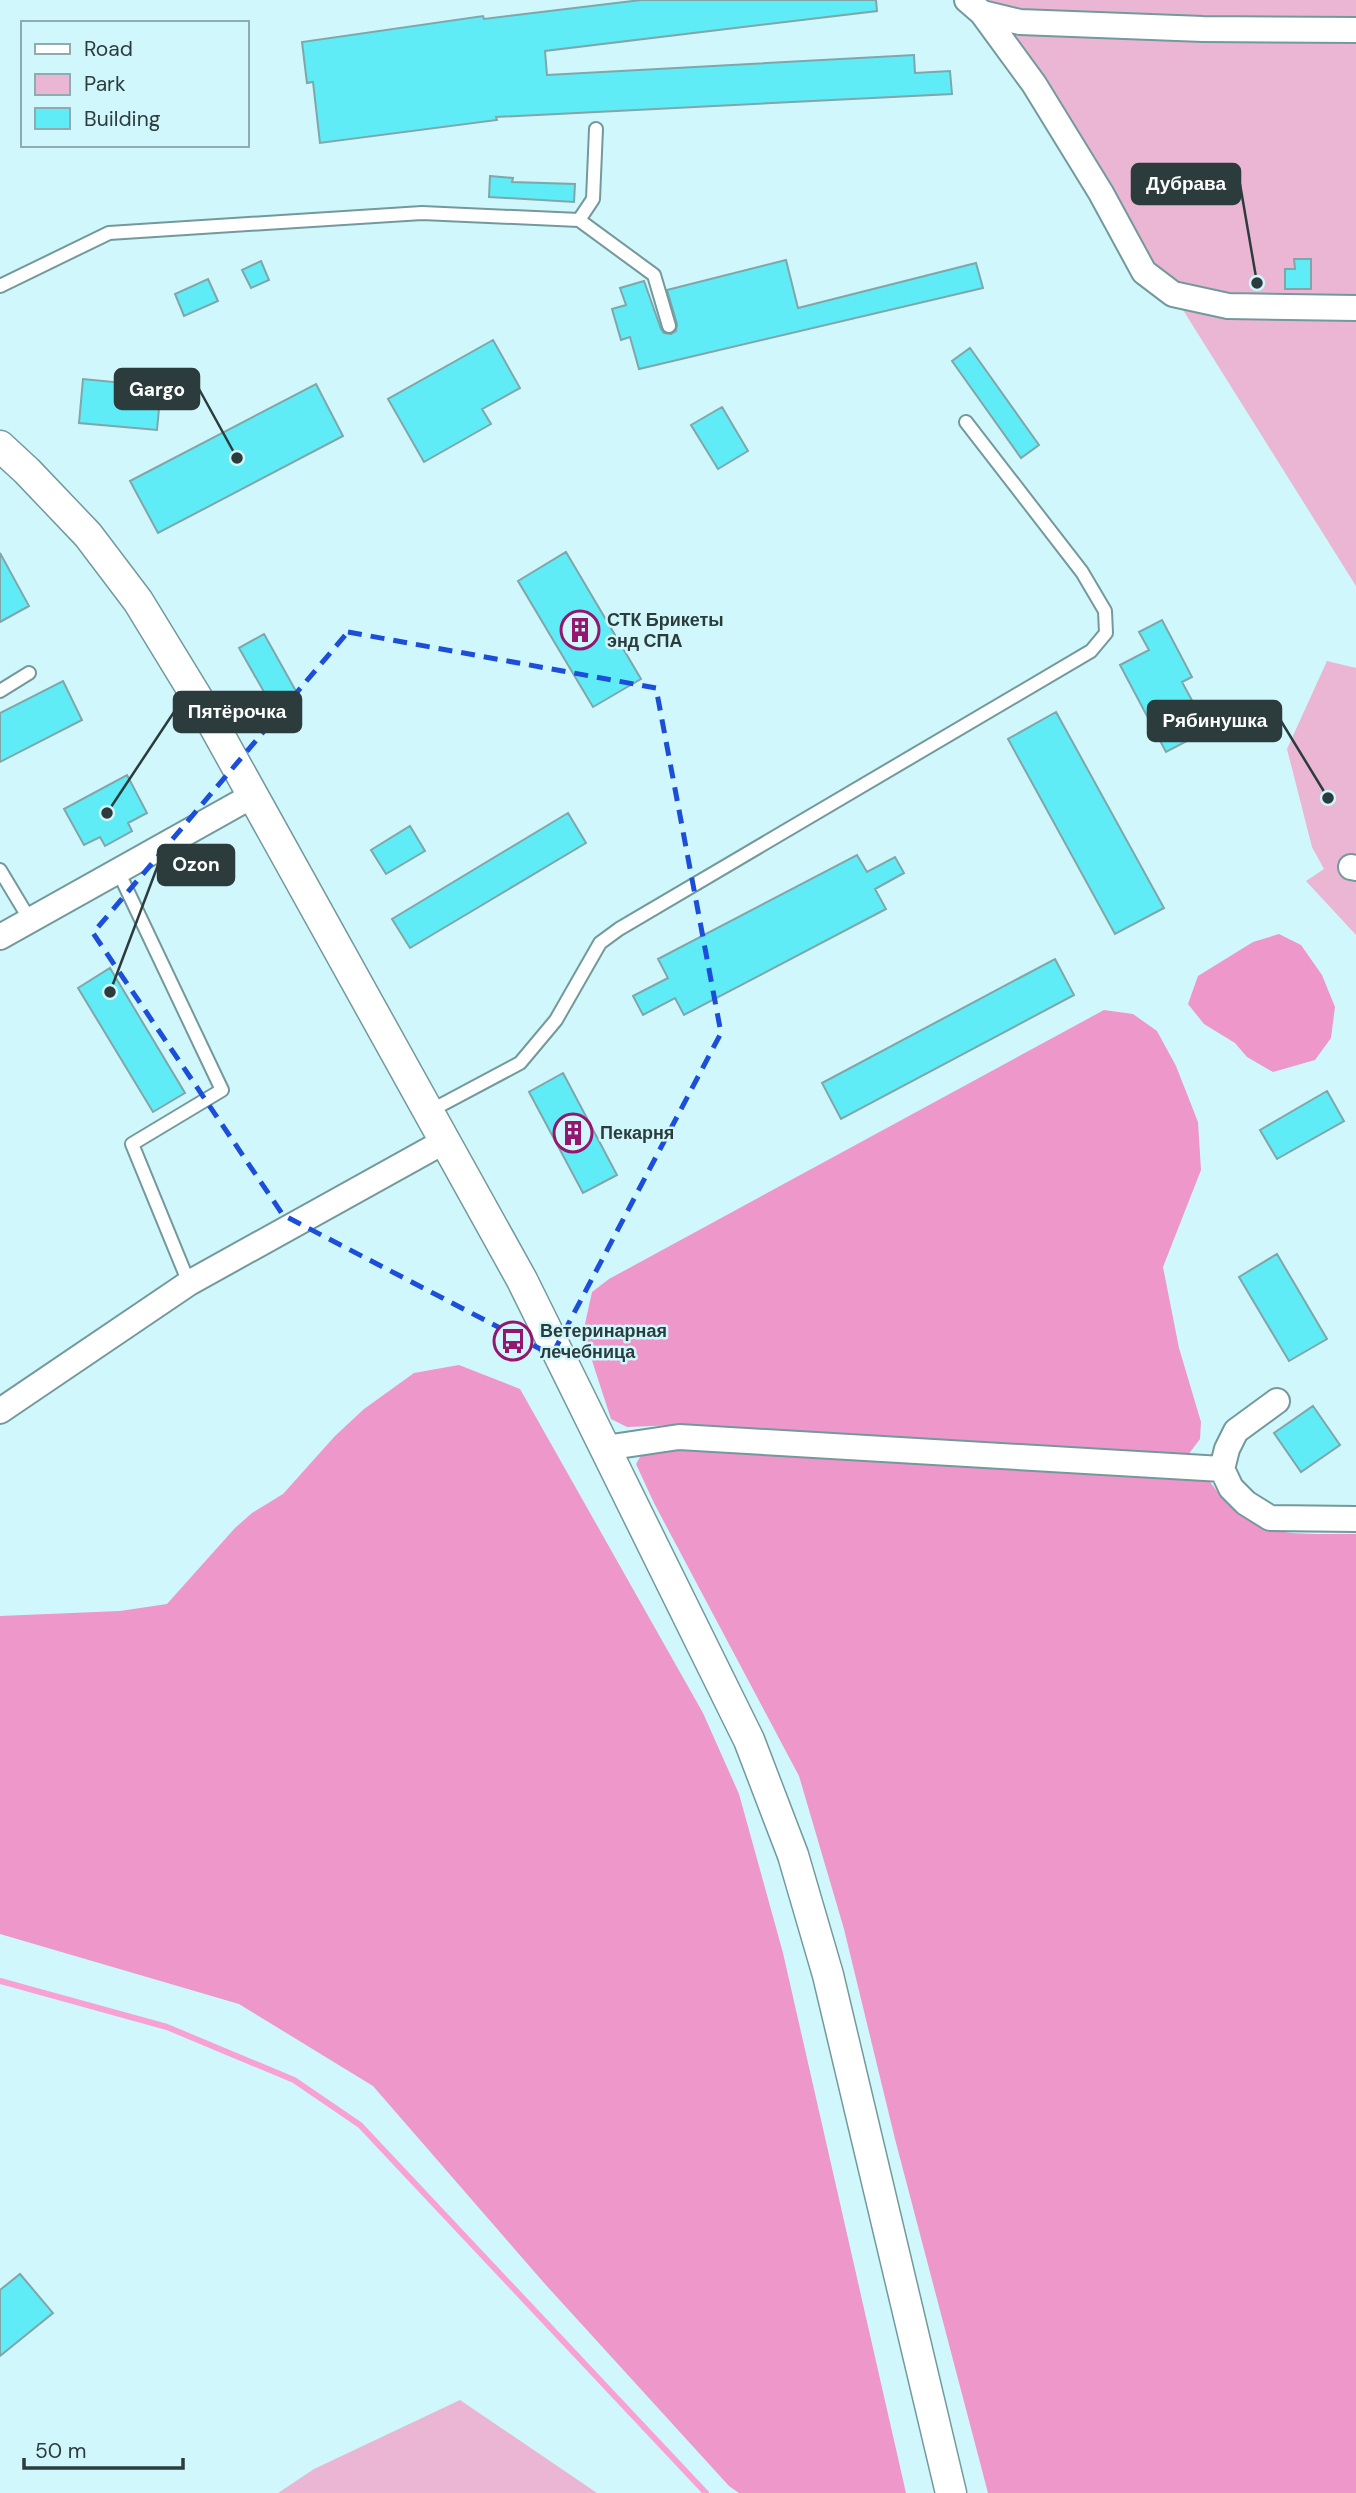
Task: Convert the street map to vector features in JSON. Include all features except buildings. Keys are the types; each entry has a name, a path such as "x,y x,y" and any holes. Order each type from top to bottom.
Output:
{"street":[{"path":"974,6 1020,22 1203,29 1356,30"},
{"path":"974,6 1041,95 1144,272 1173,294 1228,306 1356,308"},
{"path":"0,446 88,535 138,601 212,722 522,1280 749,1740 793,1855 828,1975 951,2493"},
{"path":"0,937 252,796"},
{"path":"0,1411 189,1283 445,1141"},
{"path":"1277,1401 1236,1431 1227,1449 1222,1469 1231,1488 1270,1518 1356,1518"},
{"path":"605,1448 679,1437 1222,1469"}],"lane":[{"path":"579,220 593,199 596,129"},
{"path":"0,286 109,233 422,213 579,220 654,275 669,326"},
{"path":"428,1112 520,1063 556,1020 600,943 1091,651 1106,634 1105,611 1082,572 966,422"},
{"path":"0,691 29,673"},
{"path":"0,870 30,920"},
{"path":"118,871 222,1090 132,1143 189,1283"}],"highlighted area":[{"path":"348,632 656,688 721,1033 552,1355 283,1215 93,933"}],"green space":[{"path":"967,0 1356,0 1356,586 1173,294"},
{"path":"1327,661 1356,668 1356,935 1306,881 1324,869 1312,847 1287,749"},
{"path":"460,2400 597,2493 278,2493 314,2469"}],"shaded area":[{"path":"1279,934 1301,945 1322,975 1335,1007 1331,1038 1315,1060 1273,1072 1247,1057 1235,1043 1204,1024 1188,1004 1198,976 1253,942"},
{"path":"1104,1010 1133,1014 1157,1031 1176,1066 1198,1122 1201,1170 1163,1267 1179,1348 1201,1422 1200,1439 1188,1455 677,1425 627,1427 611,1419 583,1333 592,1292 609,1279"},
{"path":"459,1365 520,1389 703,1713 739,1794 783,1953 906,2493 739,2493 729,2486 545,2284 373,2086 239,2004 0,1934 0,1616 120,1611 167,1604 235,1528 252,1513 283,1494 335,1436 364,1409 414,1373"},
{"path":"680,1443 1208,1479 1240,1514 1256,1524 1291,1533 1356,1534 1356,2493 988,2493 895,2139 844,1929 799,1776 654,1503 636,1464 644,1450"}],"waterway":[{"path":"0,1981 167,2027 294,2080 360,2125 706,2493"}],"place":[{"name":"Дубрава","path":"1257,283"},
{"name":"Gargo","path":"237,458"},
{"name":"СТК Брикеты энд СПА","path":"580,630"},
{"name":"Рябинушка","path":"1328,798"},
{"name":"Пятёрочка","path":"107,813"},
{"name":"Ozon","path":"110,992"},
{"name":"Пекарня","path":"573,1133"},
{"name":"Ветеринарная лечебница","path":"513,1341"}]}
